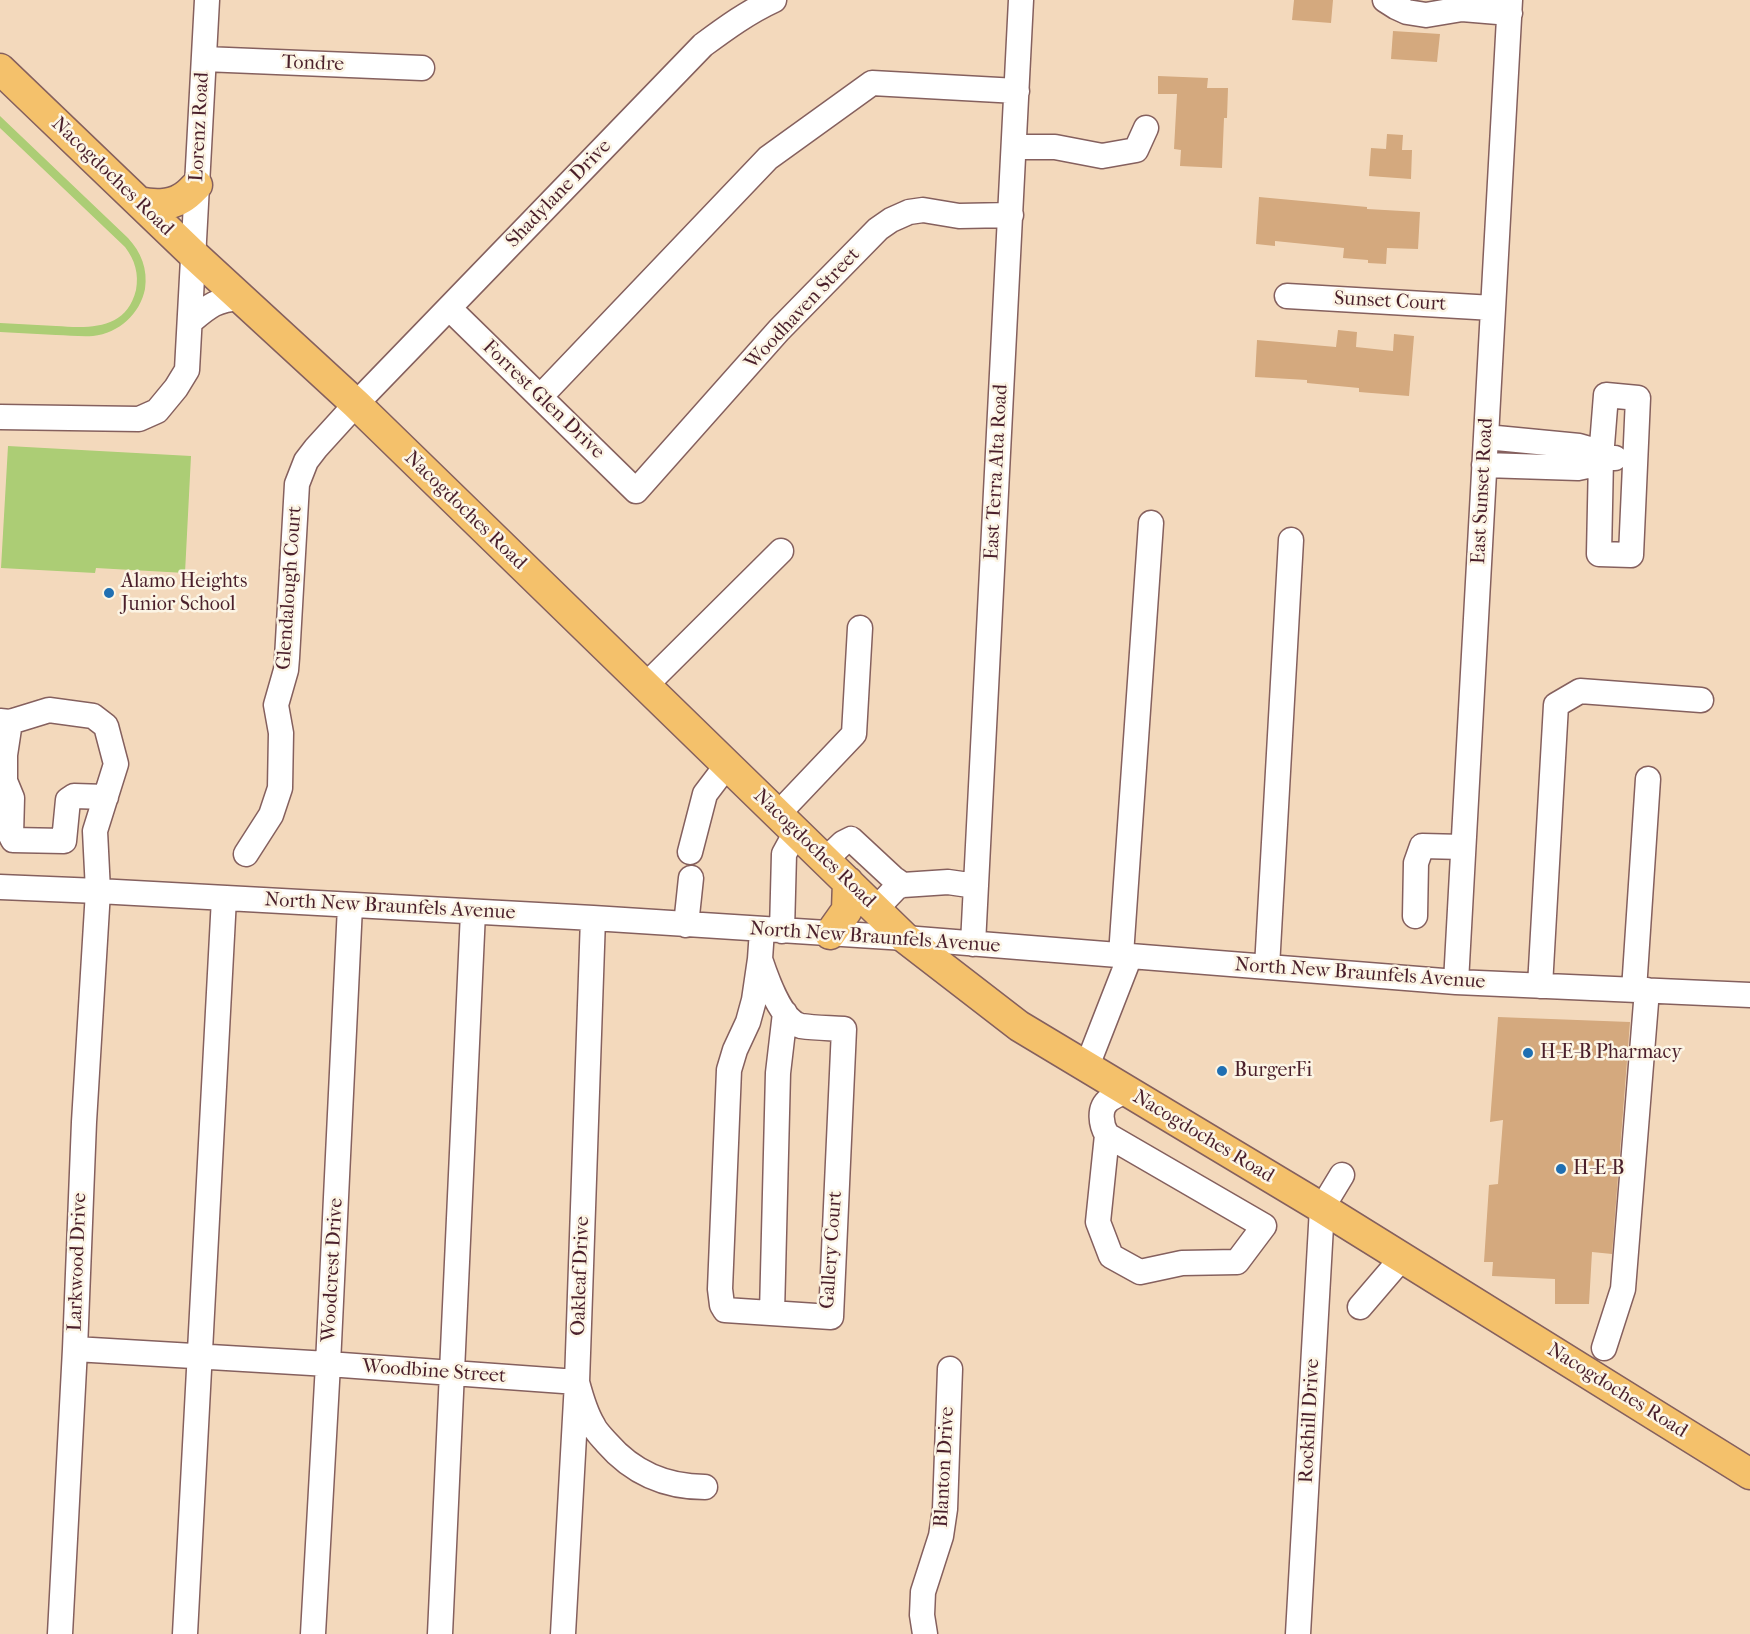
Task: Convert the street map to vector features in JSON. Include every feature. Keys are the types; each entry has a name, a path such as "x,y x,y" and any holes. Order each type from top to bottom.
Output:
{"main road":[{"name":"Nacogdoches Road","path":"0,69 194,255 356,404 905,938 1019,1026 1087,1066 1121,1093 1322,1208 1750,1474"},
{"path":"139,202 165,204 183,198 197,185"},
{"path":"830,934 848,910 848,882"}],"street":[{"name":"Lorenz Road","path":"0,417 139,419 158,411 187,370 207,0"},
{"name":"Shadylane Drive","path":"356,404 703,45 730,25 774,0"},
{"name":"East Terra Alta Road","path":"973,944 1021,0"},
{"path":"1385,0 1407,12 1426,15 1462,9 1510,6"},
{"name":"East Sunset Road","path":"1456,982 1510,6"},
{"name":"Tondre","path":"204,59 422,68"},
{"path":"540,397 768,158 872,83 1017,91"},
{"path":"1014,147 1055,147 1102,156 1121,154 1136,150 1146,128"},
{"name":"Woodhaven Street","path":"636,492 779,330 878,230 891,220 909,212 923,210 959,216 1011,215"},
{"name":"Sunset Court","path":"1287,296 1493,308"},
{"path":"190,322 208,306 222,300 240,298"},
{"name":"Forrest Glen Drive","path":"449,308 636,492"},
{"path":"1606,395 1638,398 1630,555 1599,554 1601,458 1606,395"},
{"name":"Glendalough Court","path":"246,854 271,815 280,788 280,733 276,705 286,670 297,484 306,461 356,404"},
{"path":"1486,437 1579,446 1593,450 1601,458"},
{"path":"1552,467 1554,443"},
{"path":"1484,465 1585,466 1592,465 1601,458 1635,459"},
{"path":"1599,515 1632,516"},
{"path":"1087,1066 1126,956 1151,524"},
{"path":"1267,967 1291,540"},
{"path":"645,686 781,550"},
{"name":"Gallery Court","path":"760,959 765,976 780,1007 793,1023 801,1026 844,1029 831,1317 725,1310 722,1305 720,1289 729,1070 748,1022 760,959 772,930 787,823 854,734 860,628"},
{"path":"1540,986 1557,705 1580,691 1701,700"},
{"name":"Larkwood Drive","path":"5,722 48,710 93,716 106,726 116,764 95,831 98,891 84,1122 60,1634"},
{"path":"5,722 5,781 12,798 12,836 14,840 64,841 68,800 74,796 106,797"},
{"path":"690,852 705,794 727,765"},
{"path":"1604,1348 1623,1288 1640,990 1648,779"},
{"path":"825,860 843,843 851,839 903,885"},
{"path":"1415,916 1416,863 1422,846 1463,847"},
{"path":"686,925 691,878"},
{"path":"876,909 897,887 903,885 948,882 976,886"},
{"name":"North New Braunfels Avenue","path":"0,887 594,918 905,938 1456,982 1750,995"},
{"path":"185,1634 224,898"},
{"name":"Woodcrest Drive","path":"312,1634 328,1364 350,906"},
{"path":"440,1634 473,912"},
{"name":"Oakleaf Drive","path":"563,1634 577,1382 594,918"},
{"path":"772,1313 778,1072 785,1013"},
{"path":"1107,1135 1098,1222 1111,1256 1140,1272 1182,1263 1237,1262 1264,1226 1107,1135 1101,1124 1103,1108 1109,1100 1121,1093"},
{"path":"1322,1208 1341,1175"},
{"name":"Rockhill Drive","path":"1298,1634 1322,1208"},
{"path":"1360,1307 1402,1258"},
{"name":"Woodbine Street","path":"75,1350 328,1364 577,1382"},
{"name":"Blanton Drive","path":"925,1634 922,1615 923,1592 941,1536 945,1509 950,1369"},
{"path":"577,1382 582,1403 593,1427 619,1457 641,1472 665,1482 705,1487"}],"green space":[{"path":"0,116 137,249 144,268 145,289 133,314 127,321 111,331 88,336 0,332 0,323 81,327 115,320 131,303 136,290 137,278 134,262 125,247 0,128"},
{"path":"8,446 191,456 185,573 96,568 95,573 1,568"}],"building":[{"path":"1294,0 1333,0 1331,23 1292,20"},
{"path":"1393,31 1440,34 1437,62 1391,59"},
{"path":"1158,76 1208,78 1207,88 1228,88 1222,168 1180,166 1181,150 1174,149 1177,94 1158,94"},
{"path":"1387,134 1403,135 1402,150 1412,150 1411,179 1369,176 1371,148 1386,149"},
{"path":"1259,197 1367,207 1367,209 1420,212 1418,249 1387,248 1386,264 1343,258 1344,248 1275,241 1275,246 1256,244"},
{"path":"1338,330 1357,332 1356,347 1393,351 1394,334 1414,336 1409,396 1359,392 1359,388 1307,383 1307,380 1255,377 1257,340 1336,347"},
{"name":"H-E-B","path":"1498,1017 1630,1022 1612,1254 1592,1252 1589,1304 1555,1304 1555,1279 1492,1276 1493,1262 1484,1262 1489,1185 1498,1184 1503,1120 1490,1122"}],"place":[{"name":"Alamo Heights Junior School","path":"109,593"},
{"name":"H-E-B Pharmacy","path":"1528,1053"},
{"name":"BurgerFi","path":"1222,1071"},
{"name":"H-E-B","path":"1561,1169"}]}
